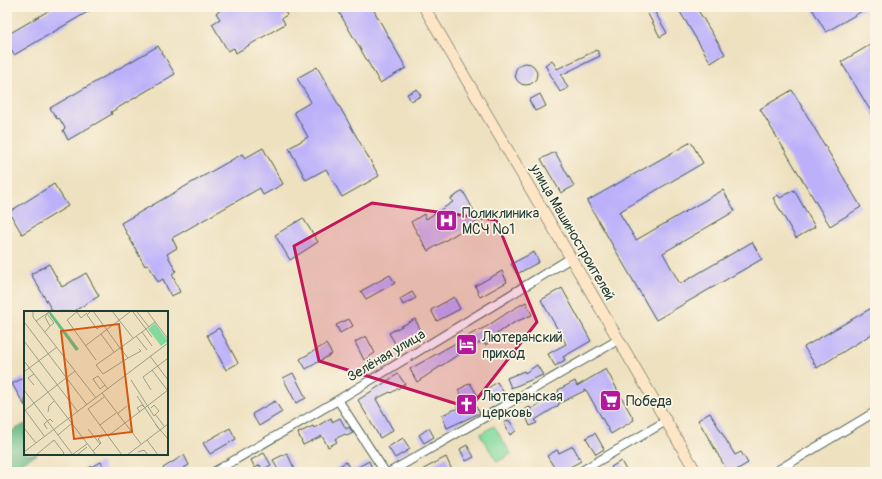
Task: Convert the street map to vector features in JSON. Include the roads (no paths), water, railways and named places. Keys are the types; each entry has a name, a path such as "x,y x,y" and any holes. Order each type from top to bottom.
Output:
{"main road":[{"name":"улица Машиностроителей","path":"424,7 696,472"}],"street":[{"name":"Зелёная улица","path":"214,472 338,400 571,258"},
{"path":"390,472 618,340"},
{"path":"338,400 385,472"},
{"path":"775,472 875,412"},
{"path":"580,472 666,422"}],"place":[{"name":"Поликлиника МСЧ №1","path":"447,221"},
{"name":"Лютеранский приход","path":"466,345"},
{"name":"Победа","path":"610,401"},
{"name":"Лютеранская церковь","path":"467,404"}]}
